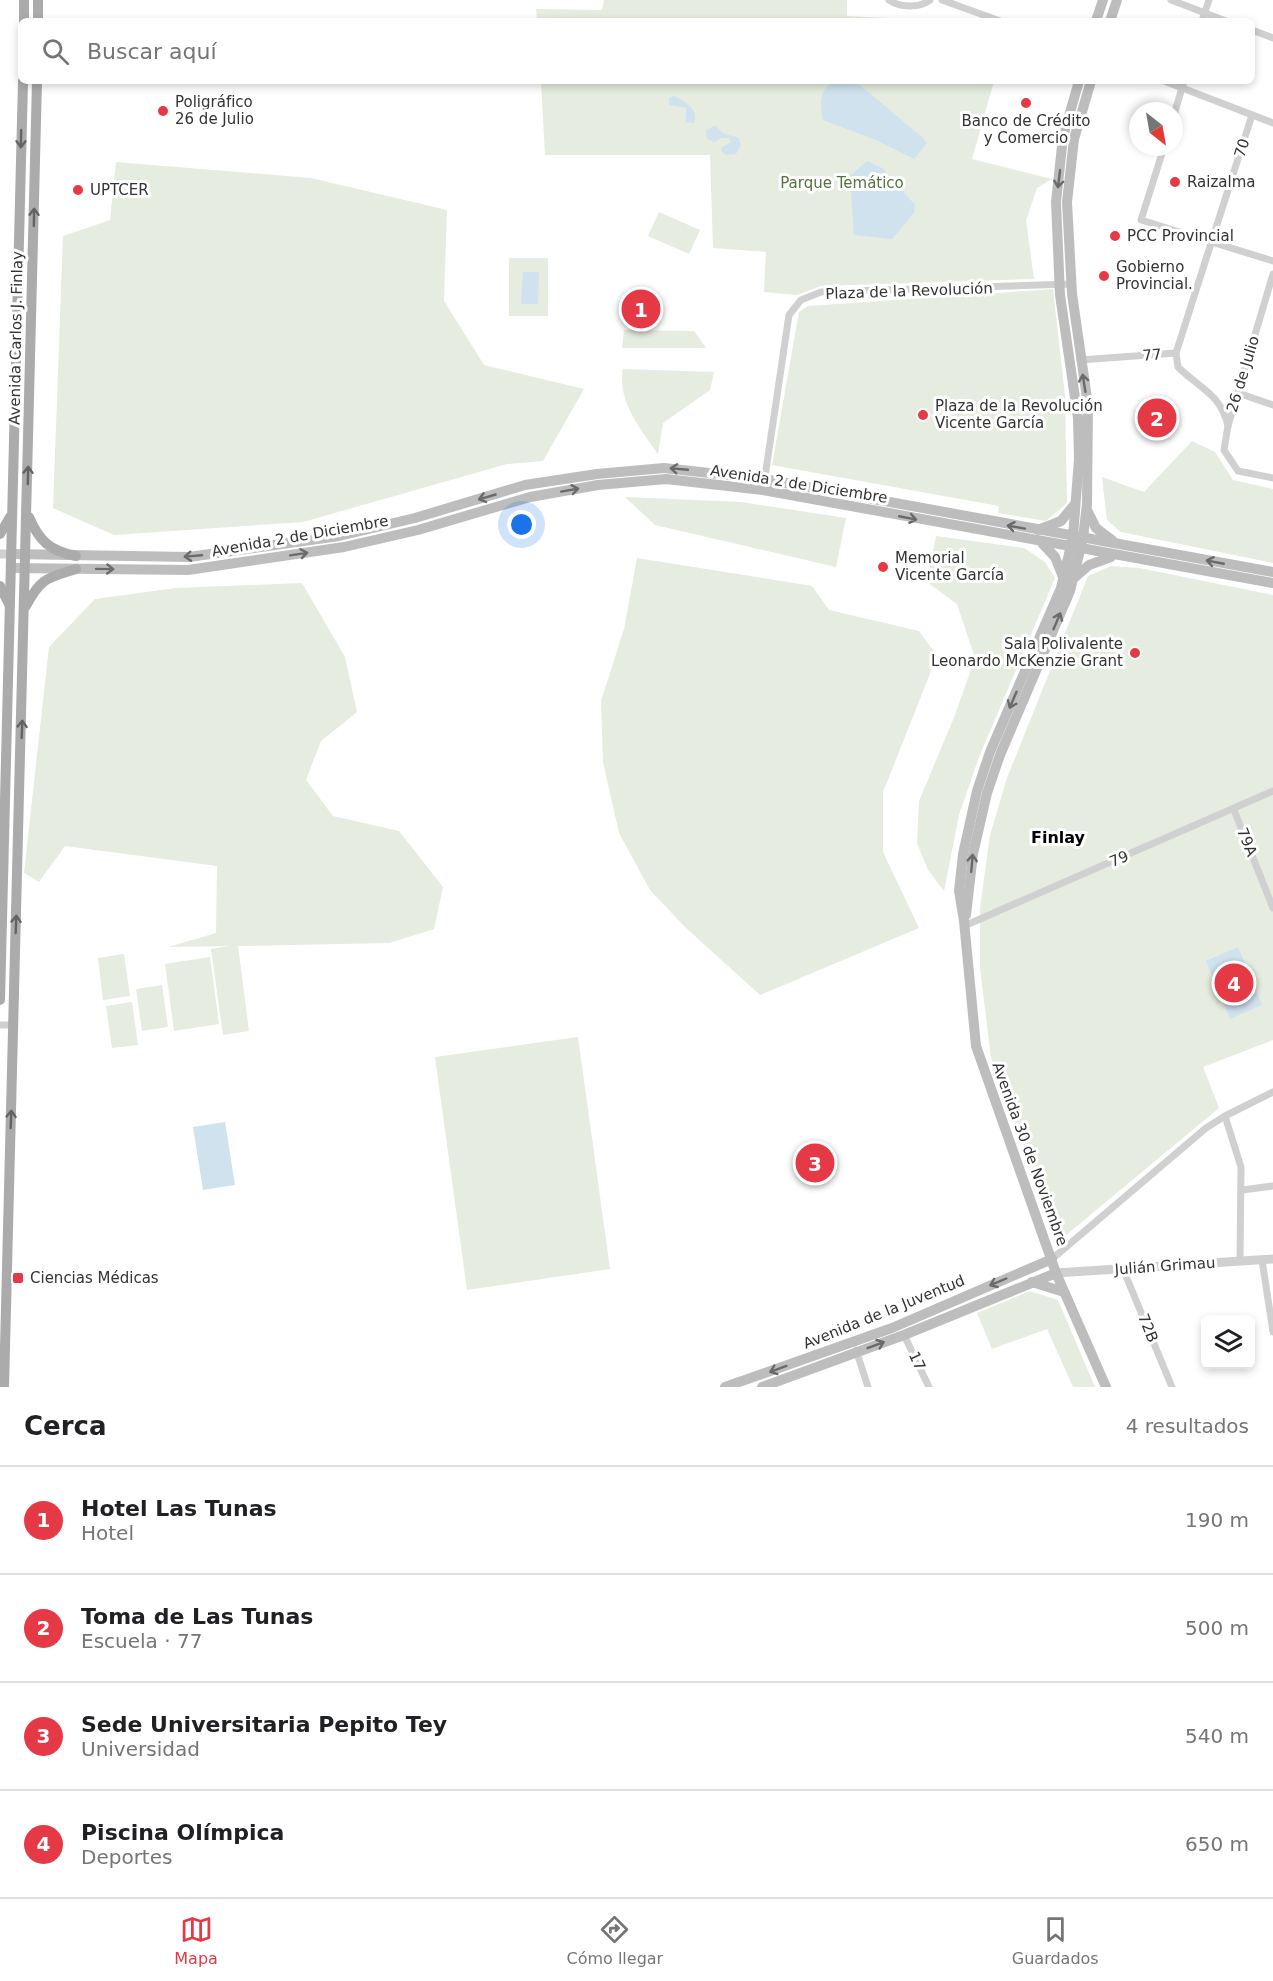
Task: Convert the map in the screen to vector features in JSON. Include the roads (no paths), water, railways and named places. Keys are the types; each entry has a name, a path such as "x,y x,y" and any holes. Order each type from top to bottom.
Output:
{"main road":[{"path":"24,0 24,18"},
{"path":"38,0 38,18"},
{"path":"1097,18 1103,0"},
{"path":"1111,18 1117,0"},
{"name":"Avenida Carlos J. Finlay","path":"0,1000 11,608 6,567 12,554 22,84"},
{"name":"Avenida Carlos J. Finlay","path":"4,1387 37,84"},
{"name":"Avenida 30 de Noviembre","path":"1077,84 1063,137 1056,202 1075,361 1079,459 1076,504 1077,543"},
{"name":"Avenida 30 de Noviembre","path":"1065,284 1067,202 1074,139 1090,84"},
{"name":"Avenida 30 de Noviembre","path":"1075,361 1088,405 1086,508 1069,579 990,752 977,791 963,854 959,891 976,1046 1056,1273 1106,1387"},
{"name":"Avenida 2 de Diciembre","path":"12,554 189,557 339,536 415,518 525,485 597,474 663,468 916,505 1036,531 1077,543 1273,572"},
{"name":"Avenida 2 de Diciembre","path":"6,567 188,570 344,547 418,530 530,497 598,485 666,479 764,484 1042,542 1077,543"},
{"path":"1036,531 1061,520 1076,504"},
{"path":"1042,542 1069,579 1099,559 1119,550 1096,528 1086,508"},
{"path":"0,534 13,511"},
{"path":"27,513 33,528 46,545 61,553 76,556"},
{"name":"Avenida 2 de Diciembre","path":"1119,550 1273,583"},
{"path":"25,609 42,581 51,575 76,569"},
{"path":"0,586 11,608"},
{"path":"1036,1265 1043,1252 1045,1241"},
{"name":"Avenida de la Juventud","path":"762,1387 855,1348 1052,1259"},
{"name":"Avenida de la Juventud","path":"725,1387 740,1385 855,1348 904,1335 1056,1273"},
{"path":"1031,1282 1064,1292"}],"street":[{"path":"889,0 897,5 919,5 930,0"},
{"path":"942,0 992,18"},
{"path":"1171,0 1218,18"},
{"path":"1203,18 1209,0"},
{"path":"1255,31 1273,38"},
{"path":"1178,102 1183,84 1273,123"},
{"name":"70","path":"1176,353 1252,115"},
{"path":"1161,156 1141,220 1273,261"},
{"name":"26 de Julio","path":"1273,274 1228,426 1224,450 1238,471 1273,478"},
{"name":"Plaza de la Revolución","path":"764,484 789,315 801,300 821,292 1065,284"},
{"name":"77","path":"1075,361 1176,353 1178,367 1209,392 1224,409 1228,426"},
{"path":"1238,393 1273,405"},
{"name":"Avenida 2 de Diciembre","path":"0,554 12,554"},
{"name":"79","path":"964,924 1234,810 1273,791"},
{"name":"79A","path":"1234,810 1273,908"},
{"path":"0,1025 14,1025"},
{"path":"1052,1259 1225,1116 1273,1092"},
{"path":"1225,1116 1241,1167 1240,1261"},
{"path":"1242,1190 1273,1186"},
{"name":"Julián Grimau","path":"1056,1273 1273,1259"},
{"path":"1262,1260 1273,1332"},
{"name":"72B","path":"1123,1269 1172,1387"},
{"name":"17","path":"904,1335 929,1387"},
{"path":"855,1348 868,1387"}],"water":[{"path":"859,84 927,143 914,159 876,140 823,120 822,98 828,85"},
{"path":"674,96 693,110 694,123 686,122 686,108 669,105 669,98"},
{"path":"715,126 725,134 739,138 741,145 736,154 726,155 721,151 722,147 731,142 729,138 721,138 714,142 707,139 706,130"},
{"path":"867,161 882,168 915,205 914,213 892,239 854,235 850,176"},
{"path":"523,272 539,272 538,304 521,304"},
{"path":"1238,947 1262,1005 1230,1019 1206,961"},
{"path":"225,1122 235,1185 203,1190 193,1127"}],"place":[{"name":"Banco de Crédito y Comercio","path":"1026,103"},
{"name":"Poligráfico 26 de Julio","path":"163,111"},
{"name":"Raizalma","path":"1175,182"},
{"name":"UPTCER","path":"78,190"},
{"name":"PCC Provincial","path":"1115,236"},
{"name":"Gobierno Provincial.","path":"1104,276"},
{"name":"Hotel Las Tunas","path":"641,309"},
{"name":"Plaza de la Revolución Vicente García","path":"923,415"},
{"name":"Toma de Las Tunas","path":"1157,418"},
{"name":"Memorial Vicente García","path":"883,567"},
{"name":"Sala Polivalente Leonardo McKenzie Grant","path":"1135,653"},
{"name":"Piscina Olímpica","path":"1234,983"},
{"name":"Sede Universitaria Pepito Tey","path":"815,1163"},
{"name":"Ciencias Médicas","path":"18,1278"}],"district":[{"name":"Finlay","path":"1058,837"}],"park label":[{"name":"Parque Temático","path":"842,183"}]}
